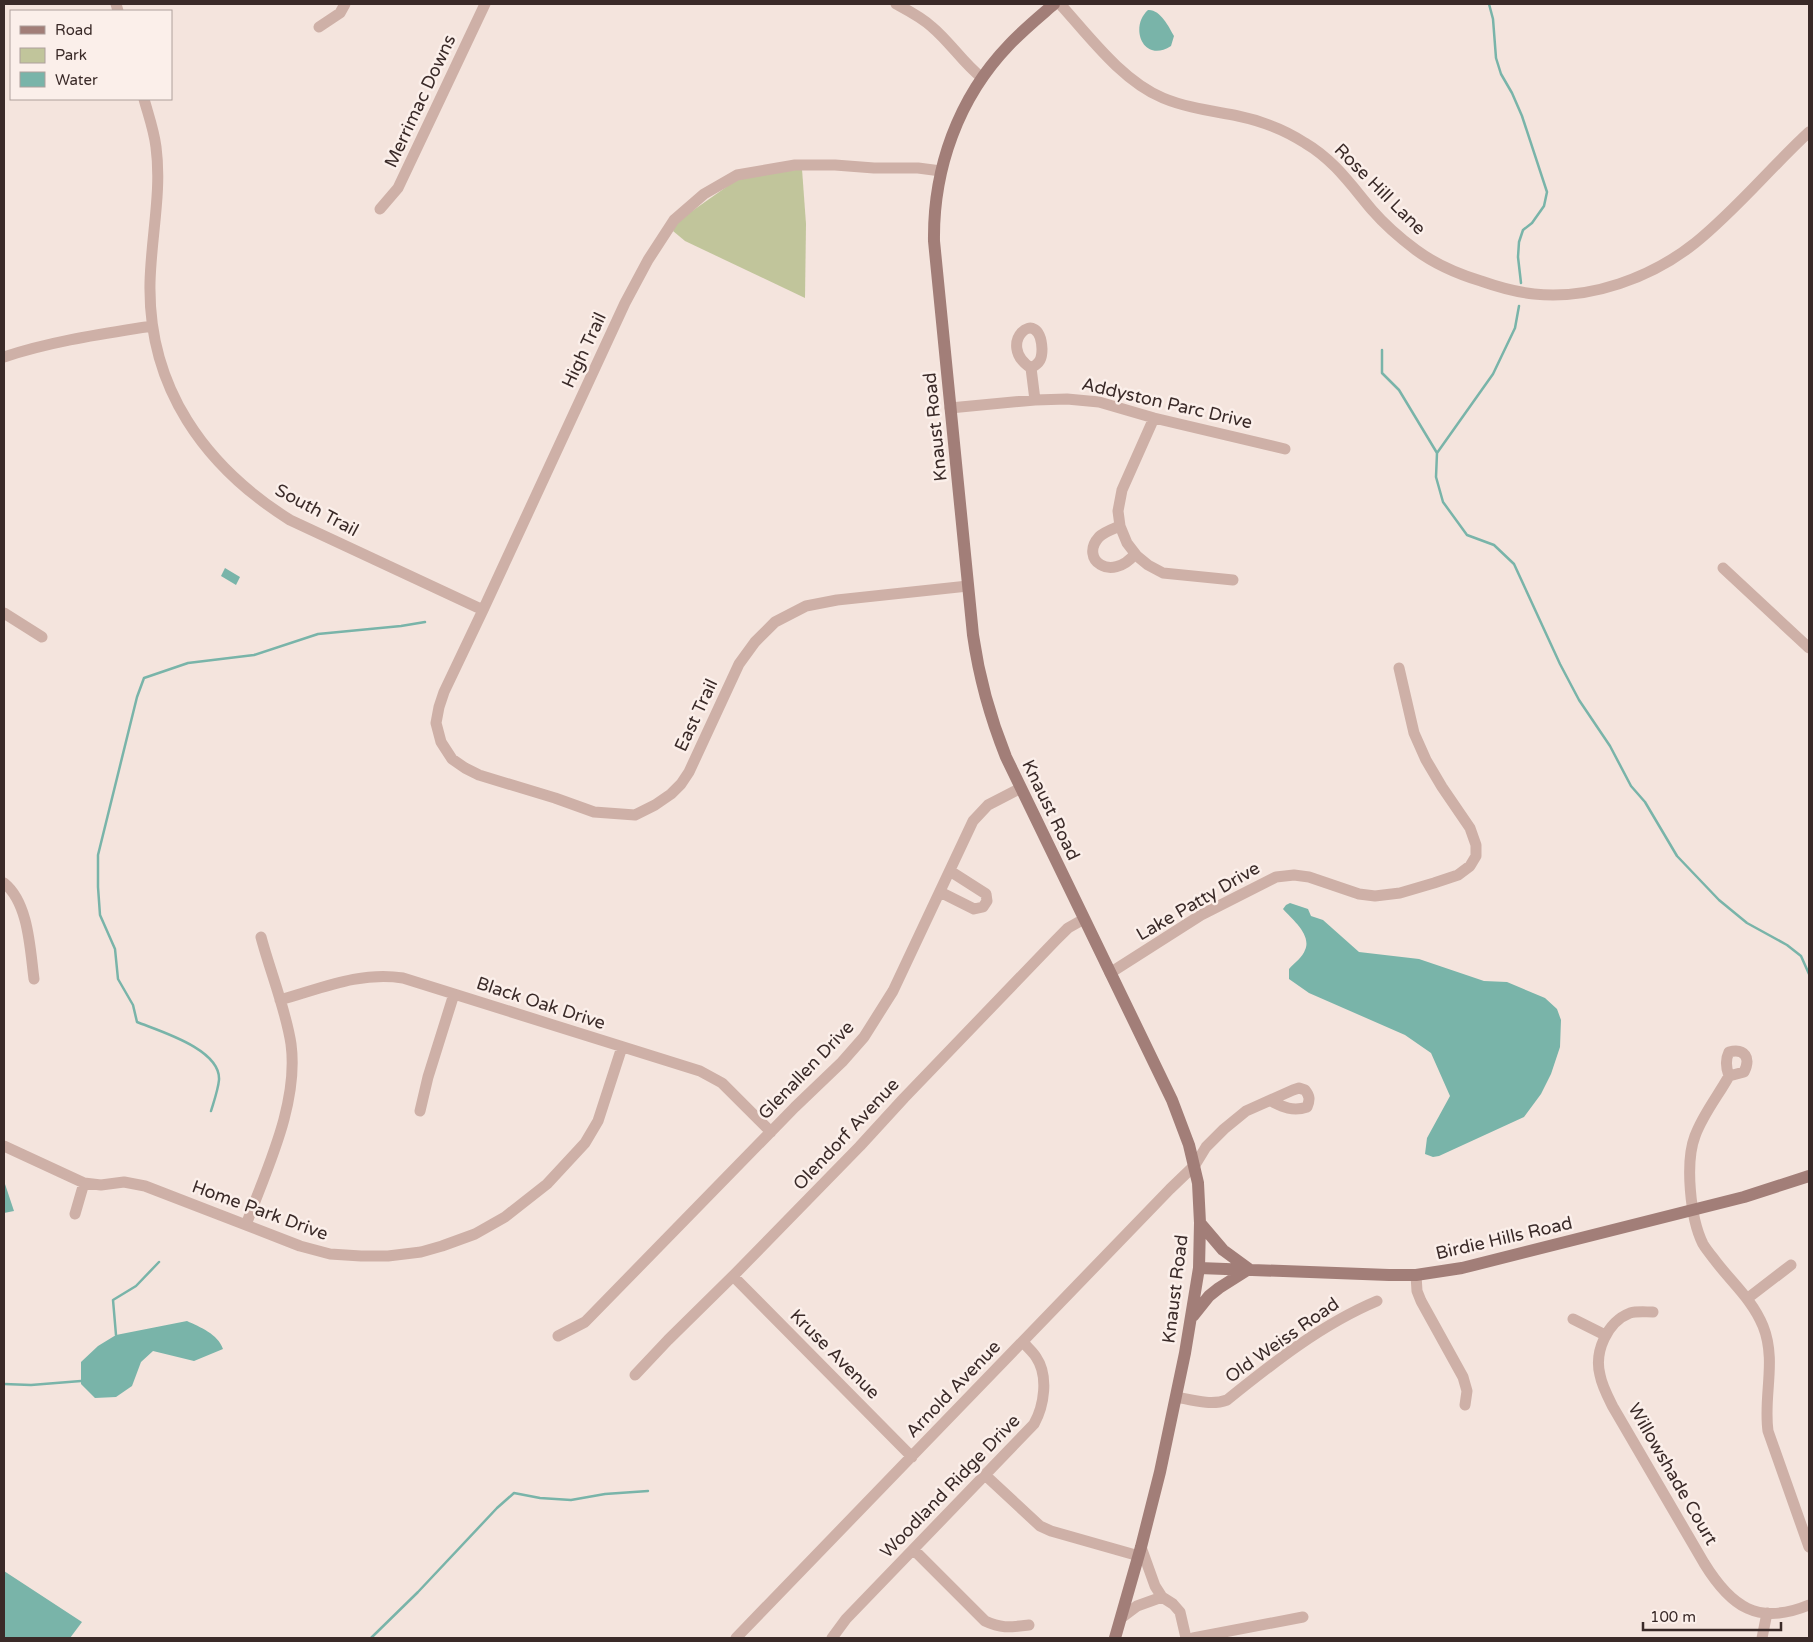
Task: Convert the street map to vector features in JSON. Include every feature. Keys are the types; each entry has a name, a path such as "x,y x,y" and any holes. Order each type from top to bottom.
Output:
{"main road":[{"name":"Knaust Road","path":"1054,4 1009,45 982,78 969,98 955,128 941,171 935,206 934,241 968,586 976,657 982,684 998,738 1178,1116 1195,1165 1200,1195 1199,1268 1176,1397 1140,1552 1115,1638"},
{"name":"Birdie Hills Road","path":"1199,1268 1416,1275 1462,1268 1694,1210 1782,1186 1809,1176"},
{"path":"1191,1318 1209,1296 1249,1269 1223,1250 1200,1223"}],"street":[{"path":"318,27 340,13 345,4"},
{"name":"Merrimac Downs","path":"380,209 398,188 485,4"},
{"path":"896,4 914,13 934,28 971,69 982,78"},
{"name":"Rose Hill Lane","path":"1060,4 1116,64 1136,82 1162,98 1186,106 1241,117 1290,133 1332,162 1374,211 1396,234 1417,251 1445,268 1466,277 1534,294 1562,294 1615,285 1638,277 1670,261 1722,220 1809,132"},
{"name":"South Trail","path":"144,100 156,146 158,169 157,206 150,284 152,326 155,342 167,378 190,426 207,450 226,471 269,507 290,520 484,610"},
{"name":"High Trail","path":"452,759 441,742 436,723 444,692 484,610 626,302 648,260 674,220 704,194 737,175 766,169 795,165 835,165 874,168 918,168 941,171"},
{"path":"4,357 24,350 74,338 152,326"},
{"path":"1031,368 1035,400"},
{"name":"Addyston Parc Drive","path":"950,408 1035,400 1067,399 1099,402 1154,418 1286,449"},
{"path":"1154,418 1122,490 1118,511 1120,526 1127,542 1148,566 1163,573 1233,580"},
{"path":"1120,526 1099,536 1094,544 1093,552 1096,561 1102,566 1114,568 1124,564 1136,554"},
{"path":"1723,568 1809,648"},
{"name":"East Trail","path":"452,759 479,775 594,812 635,815 655,805 681,784 689,772 739,664 755,642 775,622 806,606 837,600 968,586"},
{"path":"4,613 42,637"},
{"name":"Lake Patty Drive","path":"1110,974 1201,915 1276,877 1294,875 1309,877 1359,894 1375,896 1400,894 1458,875 1470,866 1476,856 1476,846 1470,828 1442,787 1426,760 1414,734 1399,668"},
{"name":"Glenallen Drive","path":"558,1336 586,1322 842,1062 868,1032 894,991 969,828 977,816 992,802 1021,788"},
{"path":"940,892 974,909 983,907 987,901 986,894 950,870"},
{"path":"4,883 8,886 19,904 24,919 34,979"},
{"name":"Olendorf Avenue","path":"635,1375 860,1146 1056,940 1068,928 1084,919"},
{"path":"246,1225 278,1138 289,1097 292,1066 291,1044 261,937"},
{"name":"Black Oak Drive","path":"280,1000 361,977 386,976 403,978 711,1076 722,1083 771,1132"},
{"path":"420,1111 428,1077 454,994"},
{"name":"Home Park Drive","path":"4,1146 84,1183 101,1185 124,1182 145,1186 300,1246 330,1254 388,1256 421,1252 475,1234 496,1223 547,1184 585,1143 598,1121 622,1048"},
{"path":"1729,1076 1702,1120 1690,1153 1689,1169 1694,1210 1703,1243 1748,1298 1764,1328 1771,1366 1766,1416 1768,1432 1809,1548"},
{"name":"Arnold Avenue","path":"736,1638 1195,1165 1206,1147 1246,1111 1271,1100"},
{"path":"75,1214 84,1183"},
{"path":"1748,1298 1790,1265"},
{"path":"1416,1275 1417,1291 1421,1301 1463,1377 1467,1391 1465,1405"},
{"name":"Kruse Avenue","path":"733,1276 912,1457"},
{"name":"Old Weiss Road","path":"1176,1397 1198,1402 1227,1400 1303,1343 1337,1321 1377,1301"},
{"name":"Willowshade Court","path":"1653,1312 1625,1315 1605,1335 1599,1355 1599,1373 1604,1388 1618,1415 1716,1582 1739,1604 1754,1612 1788,1612 1809,1605"},
{"path":"1573,1319 1605,1335"},
{"name":"Woodland Ridge Drive","path":"835,1637 846,1619 1034,1424 1043,1399 1043,1378 1041,1367 1036,1357 1023,1342"},
{"path":"984,1474 1040,1526 1050,1531 1140,1552 1150,1576 1162,1597 1173,1604 1180,1612 1186,1638"},
{"path":"914,1550 985,1622 996,1627 1006,1628 1029,1625"},
{"path":"1121,1618 1137,1606 1162,1597"},
{"path":"1762,1638 1767,1613"},
{"path":"1193,1638 1303,1617"}],"green space":[{"path":"802,169 806,224 805,298 685,241 673,231 678,221 739,178"}],"water":[{"path":"1148,10 1156,12 1167,24 1174,36 1171,46 1161,50 1153,50 1146,47 1142,41 1140,25 1142,17"},
{"path":"225,568 240,577 236,585 221,576"},
{"path":"1290,903 1308,909 1311,916 1323,920 1359,952 1419,959 1484,981 1507,982 1545,998 1557,1009 1561,1020 1560,1047 1551,1074 1541,1094 1524,1117 1439,1156 1433,1157 1425,1154 1427,1138 1450,1096 1431,1053 1405,1035 1309,993 1289,979 1289,969 1302,955 1306,944 1306,939 1300,928 1283,909"},
{"path":"4,1181 14,1211 4,1213"},
{"path":"187,1321 213,1335 223,1349 194,1361 153,1351 141,1362 132,1386 116,1397 95,1398 81,1384 81,1362 98,1346 116,1335"},
{"path":"4,1571 82,1622 70,1638 4,1638"}],"waterway":[{"path":"1489,4 1493,19 1496,58 1501,74 1522,116 1547,192 1544,206 1532,223 1523,230 1519,242 1518,257 1521,283"},
{"path":"1519,306 1515,328 1493,374 1437,453 1436,477 1443,502 1467,535 1494,545 1514,564 1560,664 1579,700 1610,746 1631,786 1645,802 1677,856 1719,900 1747,923 1787,945 1801,956 1809,974"},
{"path":"1382,350 1382,373 1399,390 1437,453"},
{"path":"211,1111 219,1080 217,1069 200,1050 173,1036 137,1022 133,1005 118,979 115,949 100,915 98,855 137,697 144,678 188,663 254,655 318,634 425,622"},
{"path":"116,1335 113,1300 136,1286 159,1262"},
{"path":"4,1384 31,1385 81,1381"},
{"path":"371,1638 418,1592 497,1508 514,1493 540,1498 571,1500 605,1494 648,1491"}]}
